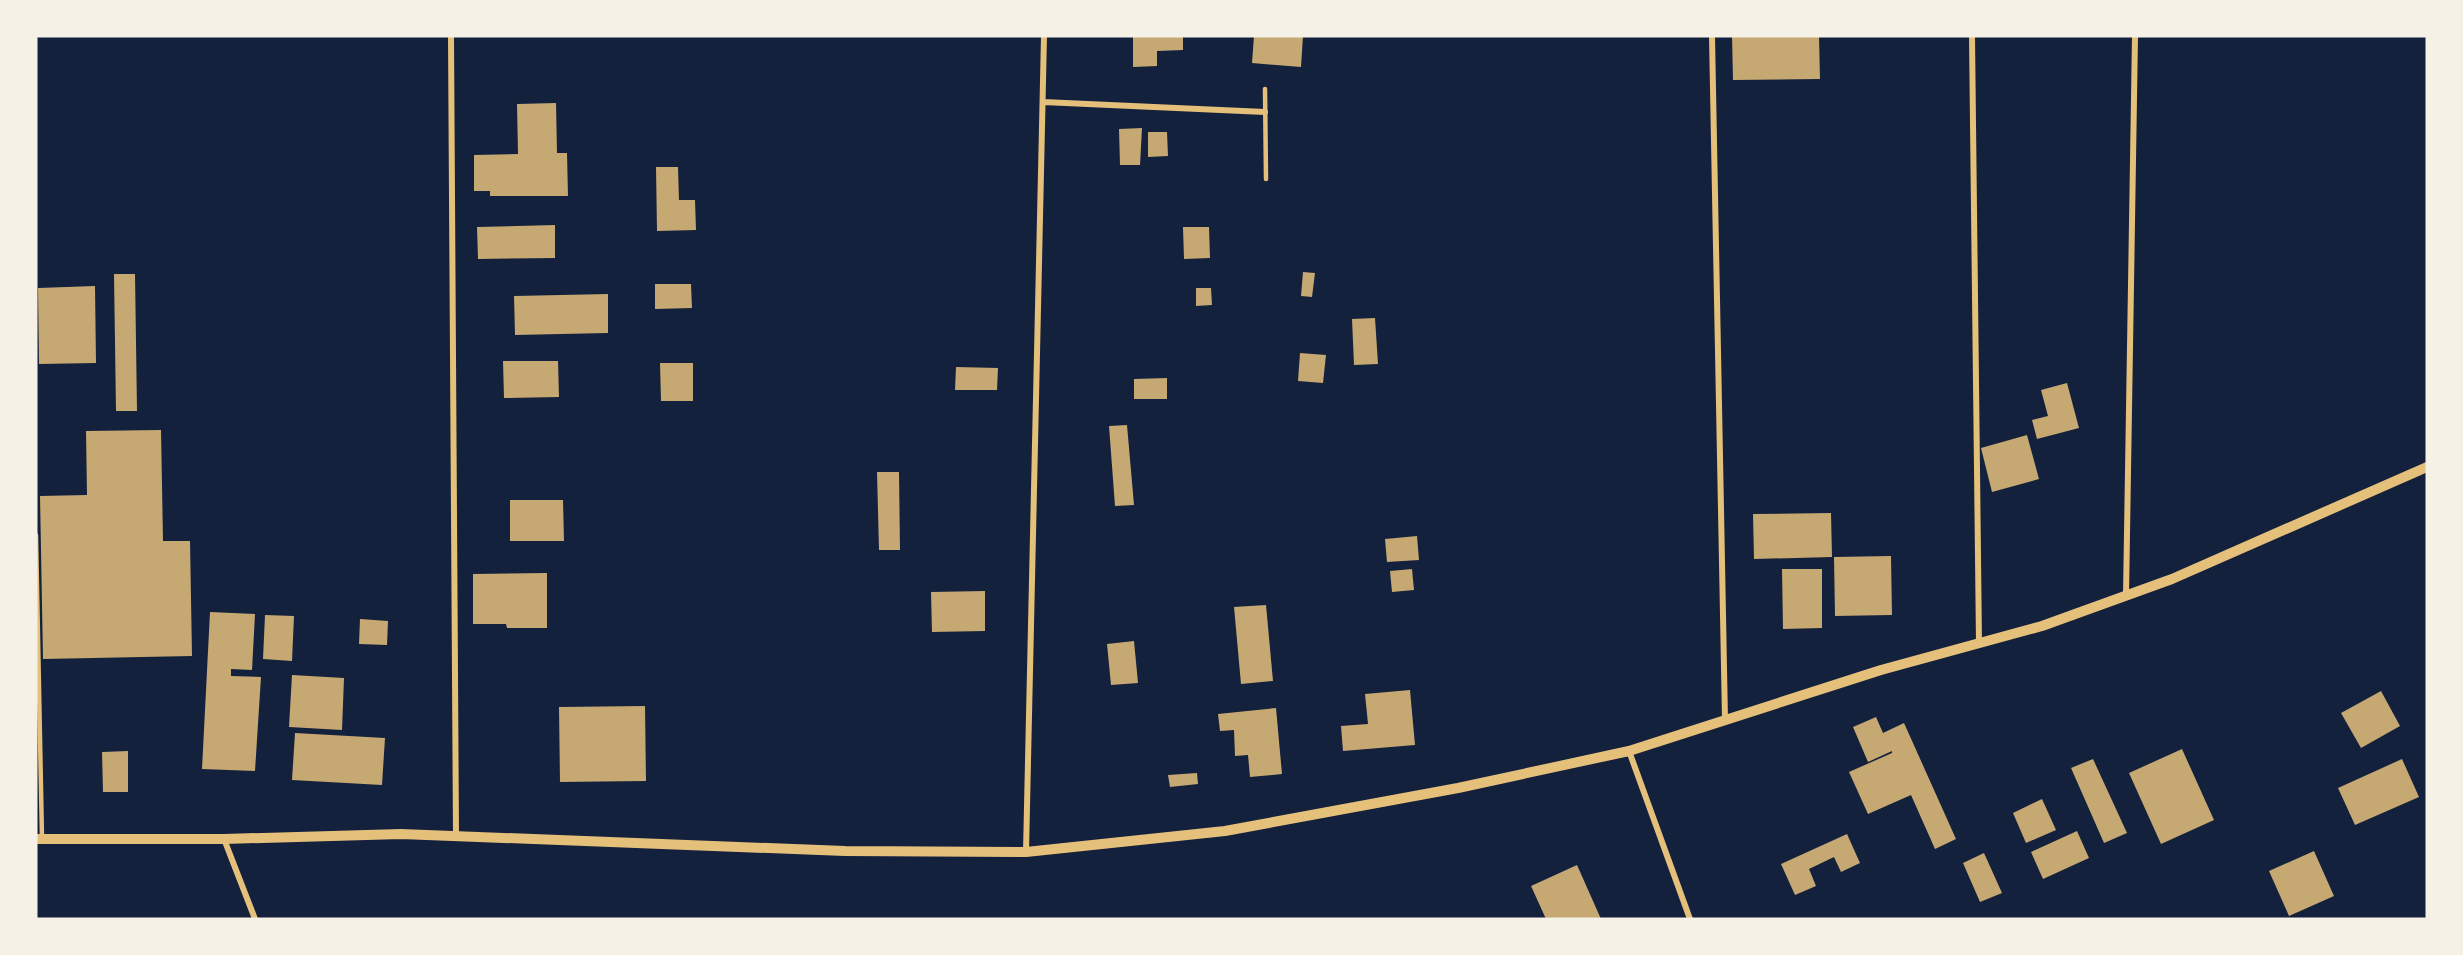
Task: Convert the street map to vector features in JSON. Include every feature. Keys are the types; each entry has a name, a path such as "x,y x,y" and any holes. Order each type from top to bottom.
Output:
{"street":[{"path":"451,36 456,836"},
{"path":"1026,852 1044,36"},
{"path":"1712,36 1725,720"},
{"path":"1972,36 1979,643"},
{"path":"2126,596 2135,36"},
{"path":"1043,102 1265,112"},
{"path":"39,839 224,839 402,834 845,851 1026,852 1225,831 1458,788 1629,751 1881,670 2042,626 2172,579 2427,467"},
{"path":"1629,751 1690,919"},
{"path":"224,839 255,919"}],"lane":[{"path":"1265,89 1266,179"},
{"path":"36,535 39,839"}],"building":[{"path":"1133,36 1183,36 1183,50 1157,51 1157,66 1133,67"},
{"path":"1254,36 1303,36 1301,67 1252,63"},
{"path":"1732,36 1819,36 1820,79 1733,80"},
{"path":"556,103 557,153 567,153 568,196 490,196 490,191 474,191 474,155 518,154 517,104"},
{"path":"1142,128 1140,165 1120,165 1119,129"},
{"path":"1148,132 1167,132 1168,156 1148,157"},
{"path":"656,167 678,167 679,200 695,200 696,230 657,231"},
{"path":"555,225 555,258 478,259 477,227"},
{"path":"1183,227 1209,227 1210,258 1184,259"},
{"path":"1303,272 1315,273 1312,297 1301,296"},
{"path":"114,274 135,274 137,411 116,411"},
{"path":"655,284 691,284 692,308 655,309"},
{"path":"95,286 96,363 39,364 38,288"},
{"path":"1196,288 1211,288 1212,305 1196,306"},
{"path":"608,294 608,333 515,335 514,296"},
{"path":"1375,318 1378,364 1354,365 1352,319"},
{"path":"1300,353 1326,355 1323,383 1298,381"},
{"path":"503,361 558,361 559,397 504,398"},
{"path":"660,363 693,363 693,401 661,401"},
{"path":"956,367 998,368 997,390 955,390"},
{"path":"1167,378 1167,399 1134,399 1134,379"},
{"path":"2067,383 2079,428 2037,439 2032,420 2048,416 2041,390"},
{"path":"1127,425 1134,505 1115,506 1109,426"},
{"path":"161,430 163,541 190,541 192,656 43,659 40,496 87,495 86,431"},
{"path":"2027,435 2039,479 1992,492 1981,448"},
{"path":"877,472 899,472 900,550 879,550"},
{"path":"510,500 563,500 564,541 510,541"},
{"path":"1831,513 1832,557 1754,559 1753,514"},
{"path":"1417,536 1419,560 1387,562 1385,539"},
{"path":"1891,556 1892,615 1835,616 1834,557"},
{"path":"1412,569 1414,590 1392,592 1390,571"},
{"path":"1782,569 1822,569 1822,628 1783,629"},
{"path":"547,573 547,628 507,628 506,624 473,624 473,574"},
{"path":"985,591 985,631 932,632 931,592"},
{"path":"1266,605 1273,681 1241,684 1234,607"},
{"path":"210,612 255,614 252,670 231,669 231,676 261,677 255,771 202,769"},
{"path":"265,615 294,616 292,661 263,659"},
{"path":"360,619 388,621 387,645 359,644"},
{"path":"1134,641 1138,683 1111,685 1107,644"},
{"path":"292,675 344,678 342,730 289,727"},
{"path":"1410,690 1415,745 1343,751 1341,726 1368,724 1365,694"},
{"path":"2381,691 2400,726 2361,748 2341,713"},
{"path":"645,706 646,781 560,782 559,707"},
{"path":"1276,708 1282,774 1250,777 1248,755 1235,756 1234,730 1220,731 1218,714"},
{"path":"1876,717 1883,733 1904,723 1956,839 1935,849 1911,795 1868,814 1849,772 1892,753 1892,751 1868,762 1853,727"},
{"path":"295,733 385,738 382,785 292,780"},
{"path":"2182,749 2214,820 2161,844 2129,773"},
{"path":"128,751 128,792 103,792 102,752"},
{"path":"2093,759 2127,833 2104,843 2071,768"},
{"path":"2402,759 2419,797 2355,825 2338,788"},
{"path":"1197,773 1198,784 1170,787 1168,775"},
{"path":"2042,799 2056,830 2026,843 2013,813"},
{"path":"2077,831 2089,858 2043,879 2031,852"},
{"path":"1847,834 1860,863 1841,872 1834,857 1809,869 1816,886 1795,895 1781,864"},
{"path":"2314,851 2334,896 2289,916 2269,871"},
{"path":"1984,853 2002,893 1980,902 1963,863"},
{"path":"1577,865 1601,919 1546,919 1531,886"}]}
